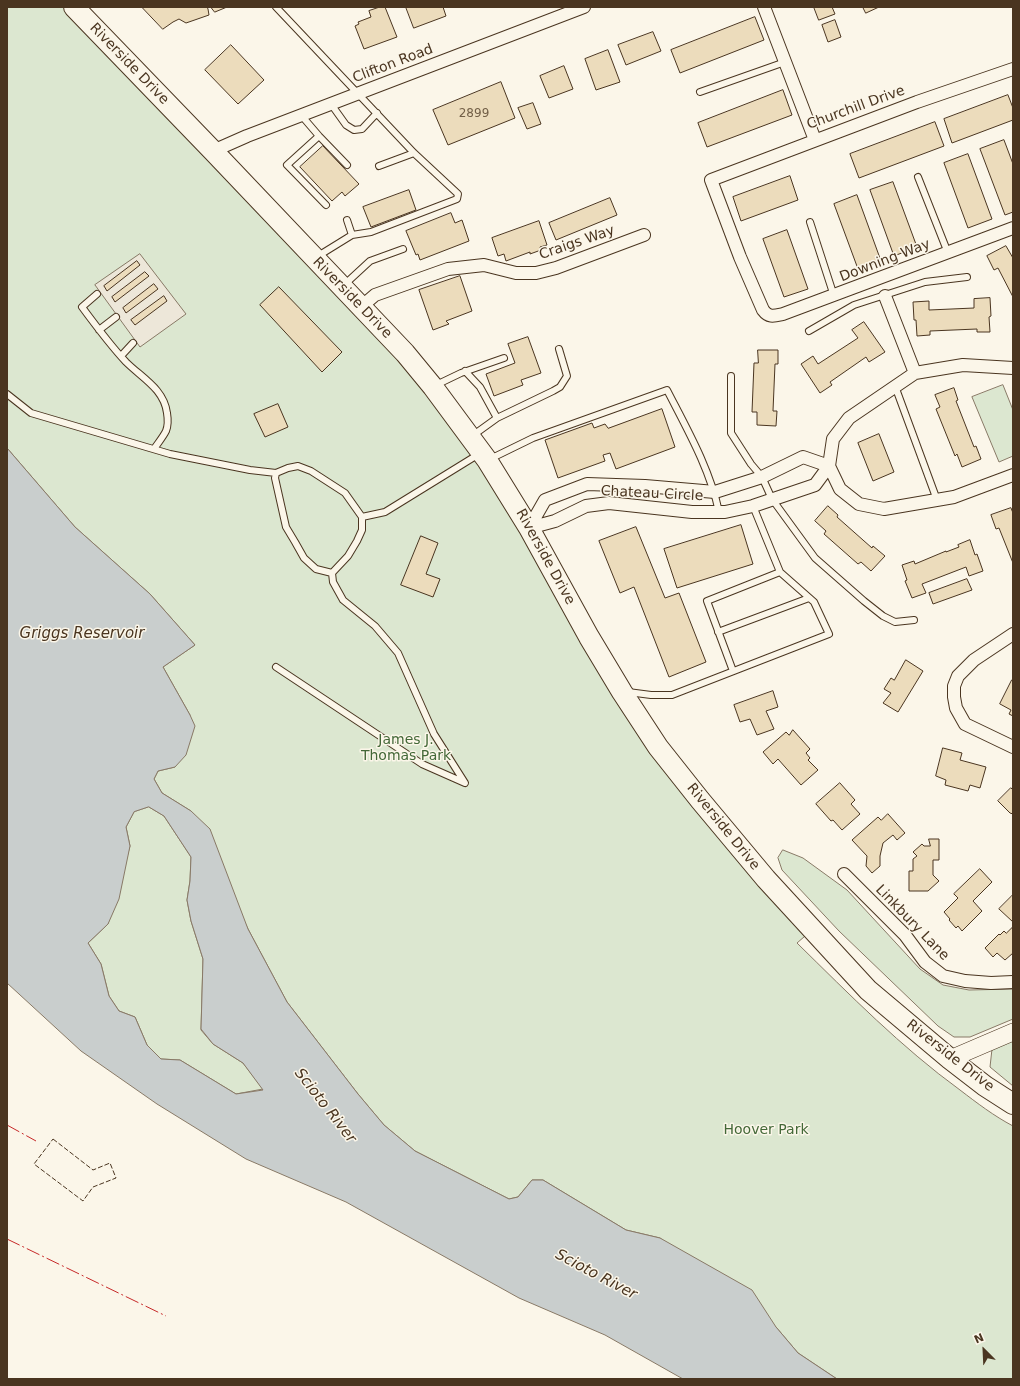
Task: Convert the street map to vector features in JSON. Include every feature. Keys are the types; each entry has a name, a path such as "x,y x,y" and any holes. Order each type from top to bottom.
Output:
{"main road":[{"name":"Riverside Drive","path":"74,7 214,151 405,353 432,387 480,450 529,528 589,637 622,692 663,753 766,879 868,990 950,1059 985,1086 1013,1104"}],"street":[{"name":"Clifton Road","path":"214,151 247,136 584,7"},
{"path":"764,7 815,140"},
{"name":"Churchill Drive","path":"766,314 740,257 711,180 917,102 1013,69"},
{"name":"Downing Way","path":"766,314 770,317 783,314 1013,228"},
{"name":"Craigs Way","path":"361,307 375,294 448,269 484,266 516,273 536,273 556,268 644,235"},
{"path":"885,296 915,373"},
{"name":"Chateau Circle","path":"529,528 555,521 586,506 609,503 692,512 719,512 753,506 815,485 829,466 833,439 849,418 915,373 963,365 1013,368"},
{"name":"Chateau Circle","path":"529,528 545,500 587,484 645,486 715,492 762,477 803,457 829,466"},
{"path":"829,466 840,489 859,504 884,509 954,497 1013,475"},
{"path":"1013,634 974,660 958,676 954,686 954,697 956,708 965,724 1013,747"},
{"name":"Linkbury Lane","path":"844,874 905,935 925,962 943,976 965,981 991,983 1013,982"},
{"path":"950,1059 1013,1032"}],"lane":[{"path":"276,7 414,153 458,194 457,199 371,232 352,235 314,258"},
{"path":"700,92 785,62"},
{"path":"331,104 346,125 354,130 362,129 377,113"},
{"path":"301,115 347,165"},
{"path":"319,136 287,165 326,206"},
{"path":"379,166 414,153"},
{"path":"918,177 948,253"},
{"path":"347,220 352,235"},
{"path":"810,222 834,296"},
{"path":"342,288 370,261 403,249"},
{"path":"809,331 854,306 925,282 967,277"},
{"path":"97,294 82,307 121,356 156,388 166,406 168,420 166,431 154,449"},
{"path":"99,330 116,317"},
{"path":"121,356 133,343"},
{"path":"480,450 497,418 553,392 560,387 567,376 559,349"},
{"path":"432,387 466,371 504,358"},
{"path":"466,371 480,387 497,418"},
{"path":"731,376 731,433 751,464 762,477 772,499 815,558 883,616 896,622 914,620"},
{"path":"895,386 937,500"},
{"path":"362,517 385,512 480,450 532,438 667,390 706,468 715,492 719,512"},
{"path":"7,394 31,413 170,454 243,469 276,473 298,466 311,471 345,493 362,517 362,530 348,556 332,573 333,582 343,600 375,626 398,653 434,734 465,783 422,764 276,667"},
{"path":"276,473 275,478 286,527 304,558 316,568 332,573"},
{"path":"622,692 651,695 672,695 829,634 814,602 780,572 753,506"},
{"path":"733,672 707,601 780,572"},
{"path":"718,632 809,598"}],"green space":[{"name":"James J. Thomas Park","path":"7,7 74,7 433,387 622,692 812,930 797,943 876,1020 917,1056 979,1104 1013,1126 1013,1379 837,1379 798,1353 776,1327 660,1238 626,1230 543,1180 532,1180 518,1197 509,1199 415,1151 384,1125 358,1094 287,1002 248,929 191,811 162,793 154,779 158,771 175,767 190,715 163,667 195,645 150,594 75,527 7,448"},
{"path":"1003,385 1013,410 1013,456 999,462 972,397"},
{"path":"149,807 164,816 191,857 190,881 187,900 191,921 203,959 201,1030 213,1044 243,1063 263,1089 236,1094 180,1060 161,1059 147,1045 135,1017 119,1011 109,996 101,964 88,943 108,924 130,846 126,827 134,812"},
{"path":"783,850 803,858 847,890 920,969 943,985 969,990 1013,989 1013,1019 970,1037 954,1037 938,1026 839,931 782,870 778,858"},
{"path":"1013,1041 1013,1086 990,1067 992,1049"}],"shaded area":[{"path":"140,254 186,314 140,347 95,285"}],"water":[{"path":"7,448 75,527 150,594 195,645 163,667 195,726 186,755 175,767 158,771 154,779 162,793 191,811 210,829 248,929 287,1002 358,1094 384,1125 415,1151 509,1199 518,1197 532,1180 543,1180 626,1230 660,1238 752,1290 776,1327 798,1353 837,1379 683,1379 605,1335 519,1298 346,1202 246,1159 157,1104 81,1051 7,983","holes":["149,807 164,816 191,857 190,881 187,900 191,921 203,959 201,1029 213,1044 243,1063 263,1090 236,1094 180,1060 161,1059 147,1045 135,1017 119,1011 109,996 101,964 88,943 108,924 119,899 130,846 126,827 134,812"]}],"building":[{"path":"142,7 207,7 209,15 186,23 179,19 163,29"},
{"path":"211,7 227,7 215,12"},
{"path":"380,7 385,7 397,37 364,49 355,26 359,24 358,22 371,17 369,11"},
{"path":"406,7 443,7 446,16 414,28"},
{"path":"814,7 832,7 835,14 819,20"},
{"path":"863,7 879,7 866,13"},
{"path":"755,17 764,40 680,73 671,50"},
{"path":"835,20 841,37 828,42 822,25"},
{"path":"653,32 661,51 626,65 618,45"},
{"path":"231,45 264,80 238,104 205,70"},
{"path":"608,50 620,82 596,90 585,59"},
{"path":"564,66 573,89 549,98 540,76"},
{"path":"501,82 515,118 448,145 433,110"},
{"path":"783,90 792,115 707,147 698,123"},
{"path":"1008,95 1013,108 1013,120 952,143 944,119"},
{"path":"533,103 541,124 527,129 518,108"},
{"path":"935,122 944,146 859,178 850,154"},
{"path":"1004,140 1013,164 1013,212 1005,215 980,149"},
{"path":"323,146 359,184 345,196 342,192 332,201 300,167"},
{"path":"968,154 992,219 968,228 944,163"},
{"path":"790,176 798,200 741,221 733,197"},
{"path":"893,182 917,247 894,256 870,190"},
{"path":"409,190 416,210 371,227 363,207"},
{"path":"857,195 881,261 858,269 834,204"},
{"path":"610,198 617,215 556,240 549,223"},
{"path":"451,213 455,223 462,220 469,241 420,260 418,254 416,255 406,231"},
{"path":"539,221 547,245 540,247 541,250 530,254 530,252 506,261 504,254 498,256 492,238"},
{"path":"787,230 808,289 784,297 763,239"},
{"path":"1006,246 1013,258 1013,297 998,268 994,270 987,256"},
{"path":"137,261 140,265 107,291 104,286"},
{"path":"145,272 149,276 115,302 112,297"},
{"path":"460,276 472,311 446,321 449,324 433,330 419,290"},
{"path":"154,284 158,289 126,313 123,308"},
{"path":"279,287 342,352 322,372 260,305"},
{"path":"164,296 167,301 135,325 131,320"},
{"path":"990,298 990,332 977,332 977,329 930,331 930,335 917,336 913,302 929,301 929,310 974,308 974,299"},
{"path":"864,322 885,352 869,362 866,357 830,382 832,385 820,393 801,364 813,356 818,364 858,338 852,330"},
{"path":"528,337 541,373 521,380 523,385 494,396 486,374 515,363 508,344"},
{"path":"758,350 778,350 778,364 775,364 773,411 777,411 776,426 757,425 757,412 752,412 754,363 758,363"},
{"path":"954,388 958,400 956,401 974,447 976,446 981,459 962,467 957,454 955,456 936,409 940,407 935,395"},
{"path":"278,404 288,427 265,437 254,414"},
{"path":"662,409 675,447 616,469 610,453 603,455 605,461 558,478 545,440 592,423 594,428 605,424 608,428"},
{"path":"879,434 894,472 873,481 858,443"},
{"path":"828,506 838,515 837,517 872,548 873,546 885,556 871,571 861,562 858,564 824,534 826,531 815,521"},
{"path":"1011,508 1013,513 1013,563 999,528 996,529 991,515"},
{"path":"741,525 753,564 677,588 664,549"},
{"path":"636,527 665,598 679,593 706,662 669,677 634,587 620,593 599,541"},
{"path":"421,536 438,543 426,574 440,579 433,597 401,585"},
{"path":"970,540 983,571 969,576 966,567 922,584 926,593 912,598 905,581 907,580 902,565 914,561 915,564 959,547 958,545"},
{"path":"967,579 972,590 933,604 929,593"},
{"path":"906,660 923,671 898,712 883,703 891,693 884,689 891,678 894,680"},
{"path":"1012,680 1013,716 1009,714 1011,710 1000,704"},
{"path":"773,691 778,707 766,711 774,729 757,735 750,719 740,722 734,705"},
{"path":"793,730 810,749 806,753 810,758 808,760 818,770 801,785 778,759 773,764 763,752 786,732 789,735"},
{"path":"943,748 962,753 960,760 986,767 980,788 970,785 968,791 945,785 946,780 936,776"},
{"path":"840,783 855,800 851,804 860,814 842,830 833,820 831,821 816,804"},
{"path":"1011,788 1013,790 1013,814 1010,813 998,801"},
{"path":"888,814 905,833 897,840 893,835 883,843 880,856 880,866 872,873 866,866 867,856 852,840 878,817 881,820"},
{"path":"929,839 939,839 939,860 933,860 933,875 939,881 928,891 909,891 909,871 913,871 913,859 917,856 913,852 922,844 924,846 930,846"},
{"path":"980,869 992,882 973,901 982,911 962,931 958,926 956,928 944,912 958,898 954,894"},
{"path":"1012,896 1013,897 1013,922 999,909"},
{"path":"1013,927 1013,953 1005,960 997,953 993,957 985,948 999,934 1000,935 1004,931 1006,933"}],"fence":[{"path":"53,1139 93,1170 110,1163 116,1178 93,1187 83,1201 34,1164 53,1139"}],"power":[{"path":"7,1125 36,1141"},
{"path":"7,1239 166,1316"}],"water label":[{"name":"Griggs Reservoir","path":"82,634"},
{"name":"Scioto River","path":"325,1106"},
{"name":"Scioto River","path":"596,1275"}],"park label":[{"name":"Hoover Park","path":"766,1130"}]}
